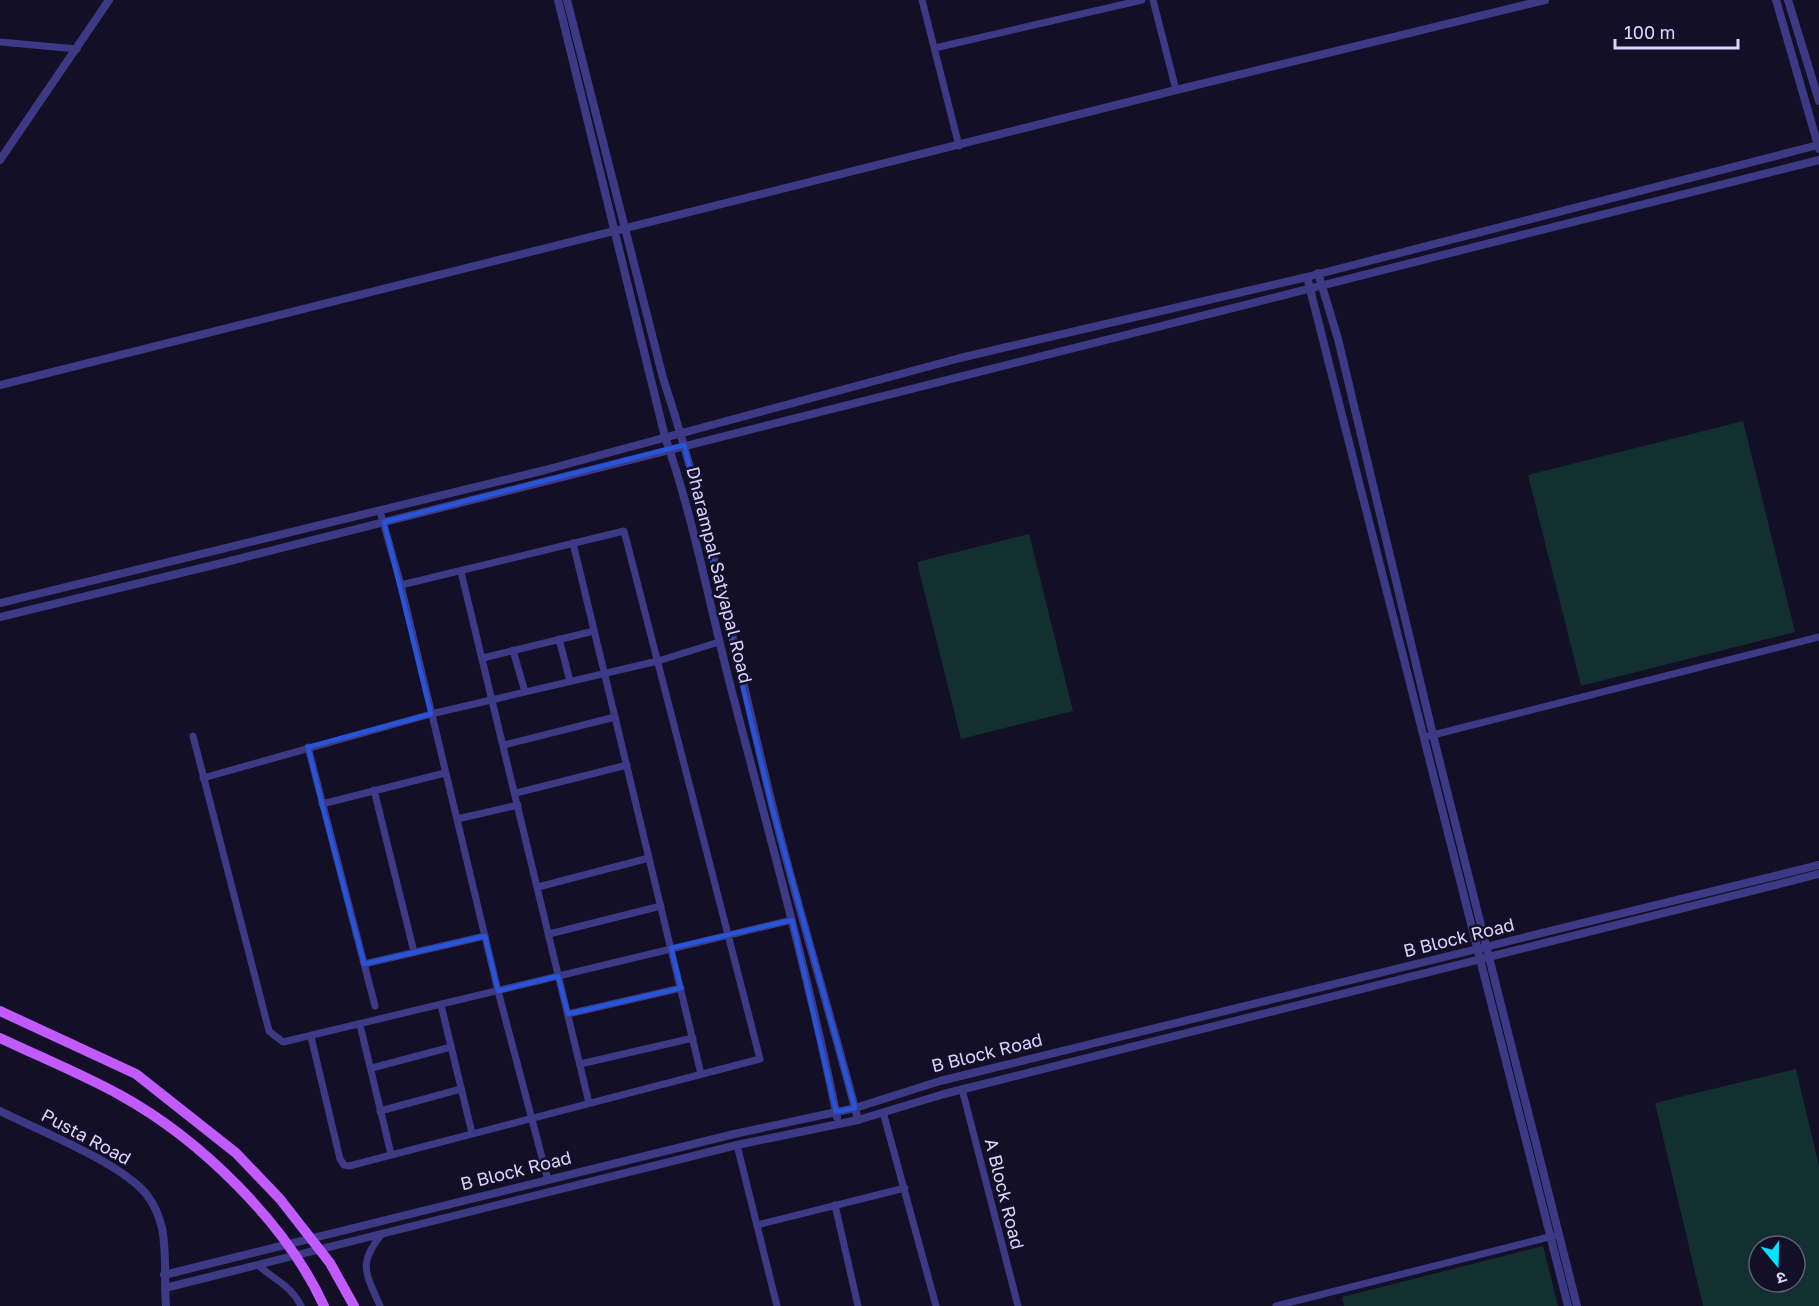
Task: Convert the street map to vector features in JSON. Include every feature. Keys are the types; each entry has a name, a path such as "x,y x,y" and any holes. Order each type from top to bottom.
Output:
{"main road":[{"path":"0,1011 136,1074 236,1153 280,1199 330,1263 354,1306"},
{"path":"0,1038 121,1095 182,1136 243,1192 257,1208 299,1261 324,1306"}],"street":[{"path":"0,159 109,0"},
{"name":"Dharampal Satyapal Road","path":"558,0 621,231 663,378 682,434 772,807 858,1120"},
{"name":"Dharampal Satyapal Road","path":"567,0 621,231 665,437 687,500 718,642 792,920 838,1123"},
{"path":"922,0 959,146"},
{"path":"935,48 1142,0"},
{"path":"1153,0 1176,90"},
{"path":"0,385 1176,90 1545,0"},
{"path":"0,603 544,471 960,358 1307,276 1818,147 1776,0"},
{"path":"1788,0 1819,101"},
{"path":"0,42 77,49"},
{"path":"0,617 1819,160"},
{"path":"1318,273 1346,372 1428,736"},
{"path":"1307,276 1428,736 1555,1235 1577,1306"},
{"path":"380,511 401,585 498,991 548,1180"},
{"path":"311,1037 341,1162 349,1166 760,1059 624,531 401,585"},
{"path":"573,543 701,1074"},
{"path":"460,572 494,700 589,1103"},
{"path":"483,658 594,631"},
{"path":"1428,736 1819,637"},
{"path":"560,639 570,681"},
{"path":"203,777 431,714 658,661 718,642"},
{"path":"513,650 525,692"},
{"path":"504,745 615,717"},
{"path":"193,736 269,1031 283,1042 792,920"},
{"path":"308,747 375,1006"},
{"path":"516,793 627,765"},
{"path":"322,804 446,773"},
{"path":"375,790 414,952"},
{"path":"457,819 518,805"},
{"path":"538,887 649,858"},
{"name":"B Block Road","path":"164,1275 548,1180 855,1108 940,1081 1819,865"},
{"name":"B Block Road","path":"165,1288 737,1146 858,1120 962,1089 1819,874"},
{"path":"549,934 661,906"},
{"path":"364,964 485,936"},
{"path":"568,1014 681,988"},
{"path":"441,1005 472,1133"},
{"path":"360,1025 391,1154"},
{"path":"580,1064 693,1038"},
{"path":"372,1068 451,1047"},
{"path":"380,1111 461,1089"},
{"name":"A Block Road","path":"962,1089 1018,1306"},
{"name":"Pusta Road","path":"0,1112 113,1167 132,1180 146,1194 153,1204 162,1229 166,1306"},
{"path":"883,1112 936,1306"},
{"path":"737,1146 777,1306"},
{"path":"757,1225 905,1188"},
{"path":"835,1205 858,1306"},
{"path":"380,1306 365,1264 368,1252 382,1234"},
{"path":"1276,1306 1555,1235"},
{"path":"1555,1235 1568,1306"},
{"path":"258,1265 271,1278 290,1289 301,1306"}],"highlighted area":[{"path":"684,445 772,807 855,1108 836,1112 792,920 671,948 681,988 568,1014 558,976 498,991 485,936 364,964 308,747 431,714 384,522"}],"green space":[{"path":"1743,421 1795,632 1581,686 1528,475"},
{"path":"1029,534 1073,711 961,739 917,562"},
{"path":"1796,1069 1819,1166 1819,1306 1703,1306 1655,1103"},
{"path":"1543,1246 1558,1306 1344,1306 1342,1297"}]}
